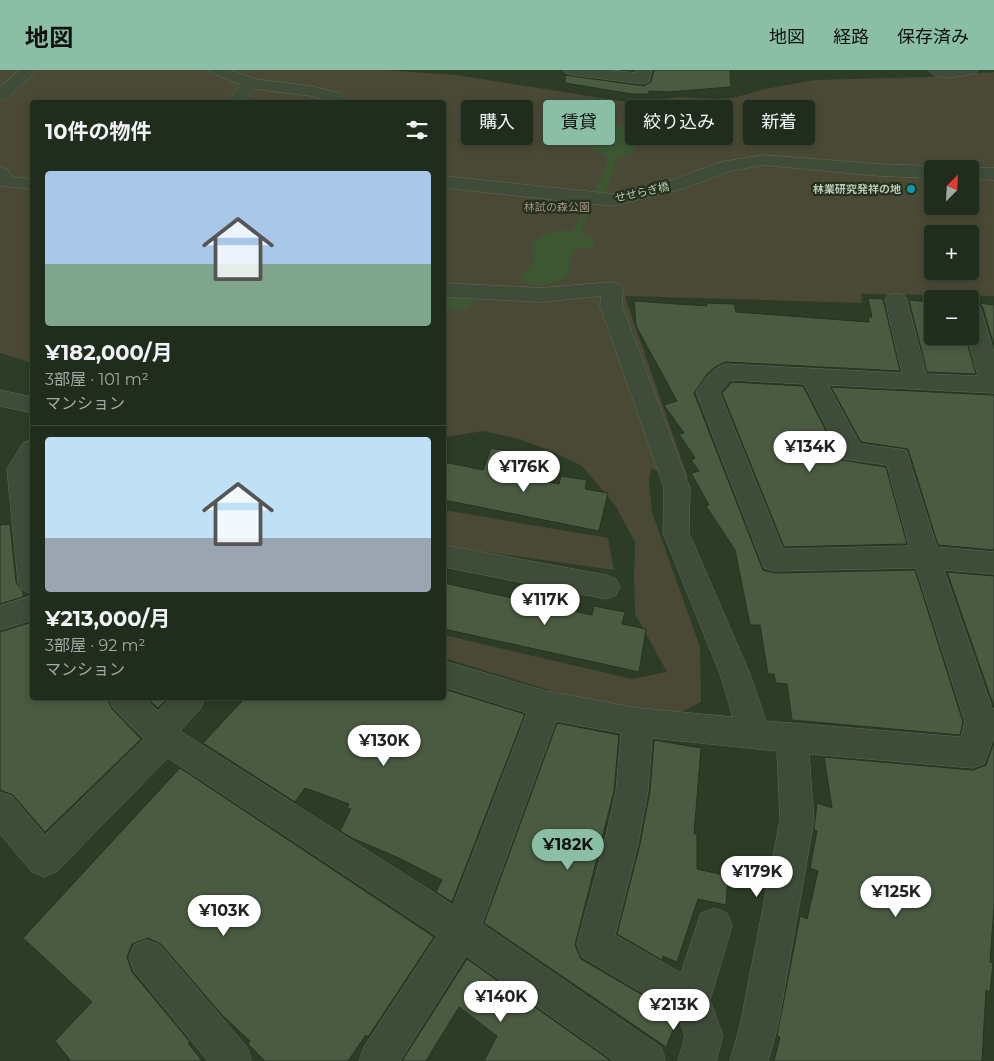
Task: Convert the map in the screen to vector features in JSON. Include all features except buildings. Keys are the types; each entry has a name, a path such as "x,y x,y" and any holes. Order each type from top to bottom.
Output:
{"street":[{"path":"0,95 30,70"},
{"path":"218,70 252,84 292,88 333,96 339,100"},
{"path":"572,70 643,79 644,70"},
{"path":"939,71 970,70"},
{"path":"236,100 252,84"},
{"name":"せせらぎ橋","path":"446,182 613,200 678,184 727,166 763,160 924,172"},
{"path":"0,173 6,182 30,184"},
{"path":"979,174 994,174"},
{"path":"446,290 469,289 541,295 585,290 612,290 611,306 677,488 676,534 735,674 754,733"},
{"path":"896,300 916,381"},
{"path":"979,339 993,385 725,372 708,392 774,560 926,557 994,563"},
{"path":"446,675 546,705 638,722 792,738 973,753 988,722 926,557 897,457 852,452 812,377"},
{"path":"0,398 30,405"},
{"path":"17,459 30,566"},
{"path":"446,556 606,587"},
{"path":"0,618 30,609"},
{"path":"126,700 162,736 461,931 647,1061"},
{"path":"0,808 44,860 162,736 189,700"},
{"path":"378,1061 461,931 546,705"},
{"path":"638,722 632,791 621,844 595,944 691,1000"},
{"path":"749,1061 759,1026 797,820 792,738"},
{"path":"697,1061 704,1036 691,1000 714,926"},
{"path":"147,958 233,1061"}],"green space":[{"name":"林試の森公園","path":"0,70 385,70 456,75 614,100 543,100 543,145 615,145 615,100 625,102 625,145 733,145 733,100 656,100 679,97 733,98 765,89 815,80 927,77 994,72 994,296 979,296 979,290 924,290 924,295 861,294 862,303 625,297 688,478 651,469 649,483 652,512 700,647 701,702 678,714 645,714 552,691 446,659 446,635 632,679 667,672 635,614 635,542 615,505 582,466 554,452 519,439 484,431 446,437 446,100 30,100 30,362 0,353"},
{"path":"446,510 608,538 614,570 446,546"}],"shaded area":[{"path":"615,125 625,126 625,145 636,145 635,151 616,159 609,183 587,218 582,234 593,238 595,243 589,249 576,247 568,262 570,274 559,281 533,285 521,280 534,259 535,256 531,251 537,240 554,231 573,231 582,211 598,185 608,158 588,145 615,145"},
{"path":"461,295 475,302 467,309 446,309 446,296"}],"place":[{"name":"林業研究発祥の地","path":"911,189"}]}
